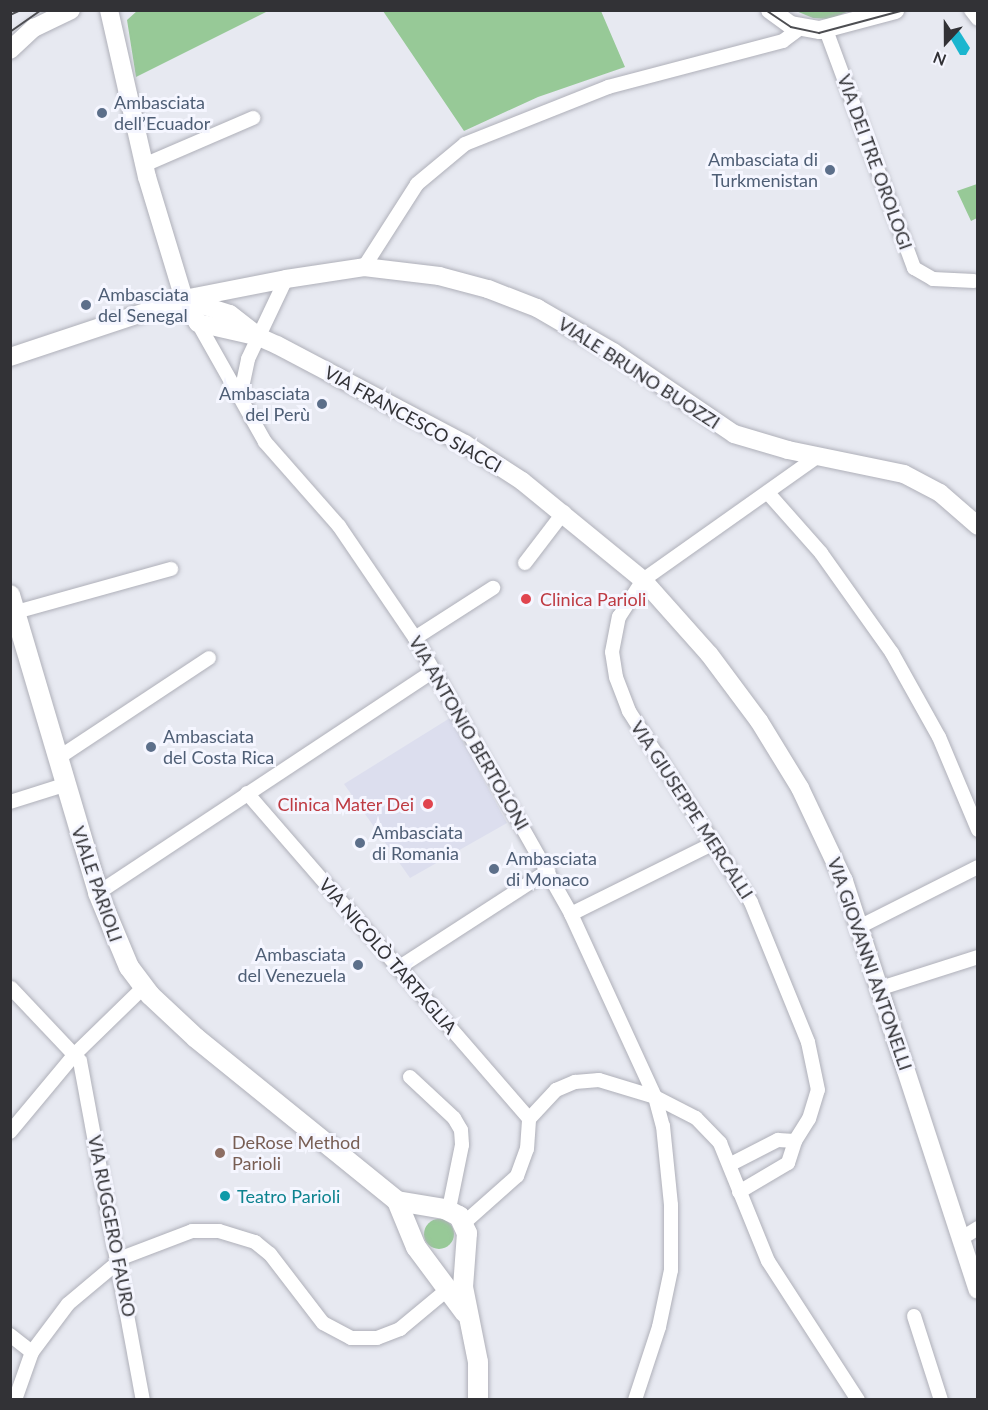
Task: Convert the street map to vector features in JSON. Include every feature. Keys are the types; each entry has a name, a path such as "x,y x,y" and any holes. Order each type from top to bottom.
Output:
{"main road":[{"name":"VIALE PARIOLI","path":"13,604 64,785 98,893 119,949 144,987 195,1038 397,1201"},
{"path":"397,1201 441,1209 464,1223 465,1247 462,1276 466,1314 478,1362 478,1400"},
{"path":"397,1201 420,1250 466,1314"},
{"path":"420,1250 417,1228 441,1209"},
{"path":"420,1250 446,1261 465,1247"}],"street":[{"path":"10,50 34,28 71,10"},
{"path":"109,10 144,165 184,299 198,323 260,336"},
{"path":"770,10 800,28 826,30 895,10"},
{"path":"971,10 978,19"},
{"path":"363,267 417,184 465,144 608,87 783,40 800,28"},
{"name":"VIA DEI TRE OROLOGI","path":"826,30 914,268 933,279 974,281"},
{"path":"144,165 253,118"},
{"name":"VIALE BRUNO BUOZZI","path":"10,357 184,299 286,279 363,267 439,276 521,301 596,341 727,430 759,443 879,466 915,478 945,497 978,526"},
{"path":"240,397 249,359 286,279"},
{"path":"184,299 239,319 260,336"},
{"name":"VIA ANTONIO BERTOLONI","path":"198,323 273,453 339,526 415,638 571,914 655,1097 663,1126 671,1205 671,1270 659,1327 635,1400"},
{"name":"VIA FRANCESCO SIACCI","path":"260,336 465,444 564,512 643,580"},
{"path":"643,580 818,456"},
{"path":"768,493 872,620 939,737 978,830"},
{"path":"525,563 564,512"},
{"path":"13,604 171,569"},
{"name":"VIA GIUSEPPE MERCALLI","path":"643,580 626,604 614,632 616,677 629,711 752,902 816,1066 816,1104 795,1141 793,1155 784,1167 739,1192"},
{"name":"VIA GIOVANNI ANTONELLI","path":"643,580 709,654 759,721 825,838 861,926 978,1290"},
{"path":"415,638 493,588"},
{"path":"58,758 209,658"},
{"path":"98,893 434,671"},
{"path":"10,802 64,785"},
{"name":"VIA NICOLÒ TARTAGLIA","path":"247,793 529,1119"},
{"path":"571,914 714,843"},
{"path":"861,926 978,867"},
{"path":"398,968 548,871"},
{"path":"881,988 978,957"},
{"path":"10,1132 75,1054 144,987"},
{"path":"11,988 75,1054"},
{"name":"VIA RUGGERO FAURO","path":"75,1054 83,1073 143,1400"},
{"path":"410,1077 454,1118 461,1130 462,1144 441,1209"},
{"path":"464,1223 517,1176 527,1149 529,1119 550,1095 575,1082 609,1082 655,1097 702,1123 720,1143 731,1164 739,1192 768,1261 858,1400"},
{"path":"731,1164 778,1140 795,1141"},
{"path":"962,1238 978,1228"},
{"path":"15,1400 32,1352 61,1311 119,1260 192,1232 214,1230 246,1238 270,1254 323,1323 342,1335 359,1339 377,1338 400,1329 448,1289"},
{"path":"914,1316 941,1400"},
{"path":"10,1335 32,1352"}],"shaded area":[{"name":"Clinica Mater Dei","path":"450,718 507,823 410,878 344,784"}],"green space":[{"path":"137,11 268,11 136,77 127,20"},
{"path":"383,11 601,11 625,67 538,97 464,131"},
{"path":"796,11 849,11 830,19 813,18"},
{"path":"977,184 977,218 971,221 957,191"},
{"path":"439,1219 450,1223 454,1234 450,1245 439,1249 428,1245 424,1234 428,1223"}],"water":[{"path":"958,29 970,48 966,55 960,55 948,34"}],"tram line":[{"path":"10,15 21,10"},
{"path":"10,32 42,10"},
{"path":"766,10 791,27 819,33 905,10"}],"place":[{"name":"Ambasciata dell’Ecuador","path":"102,113"},
{"name":"Ambasciata di Turkmenistan","path":"830,170"},
{"name":"Ambasciata del Senegal","path":"86,305"},
{"name":"Ambasciata del Perù","path":"322,404"},
{"name":"Clinica Parioli","path":"526,599"},
{"name":"Ambasciata del Costa Rica","path":"151,747"},
{"name":"Clinica Mater Dei","path":"428,804"},
{"name":"Ambasciata di Romania","path":"360,843"},
{"name":"Ambasciata di Monaco","path":"494,869"},
{"name":"Ambasciata del Venezuela","path":"358,965"},
{"name":"DeRose Method Parioli","path":"220,1153"},
{"name":"Teatro Parioli","path":"225,1196"}]}
